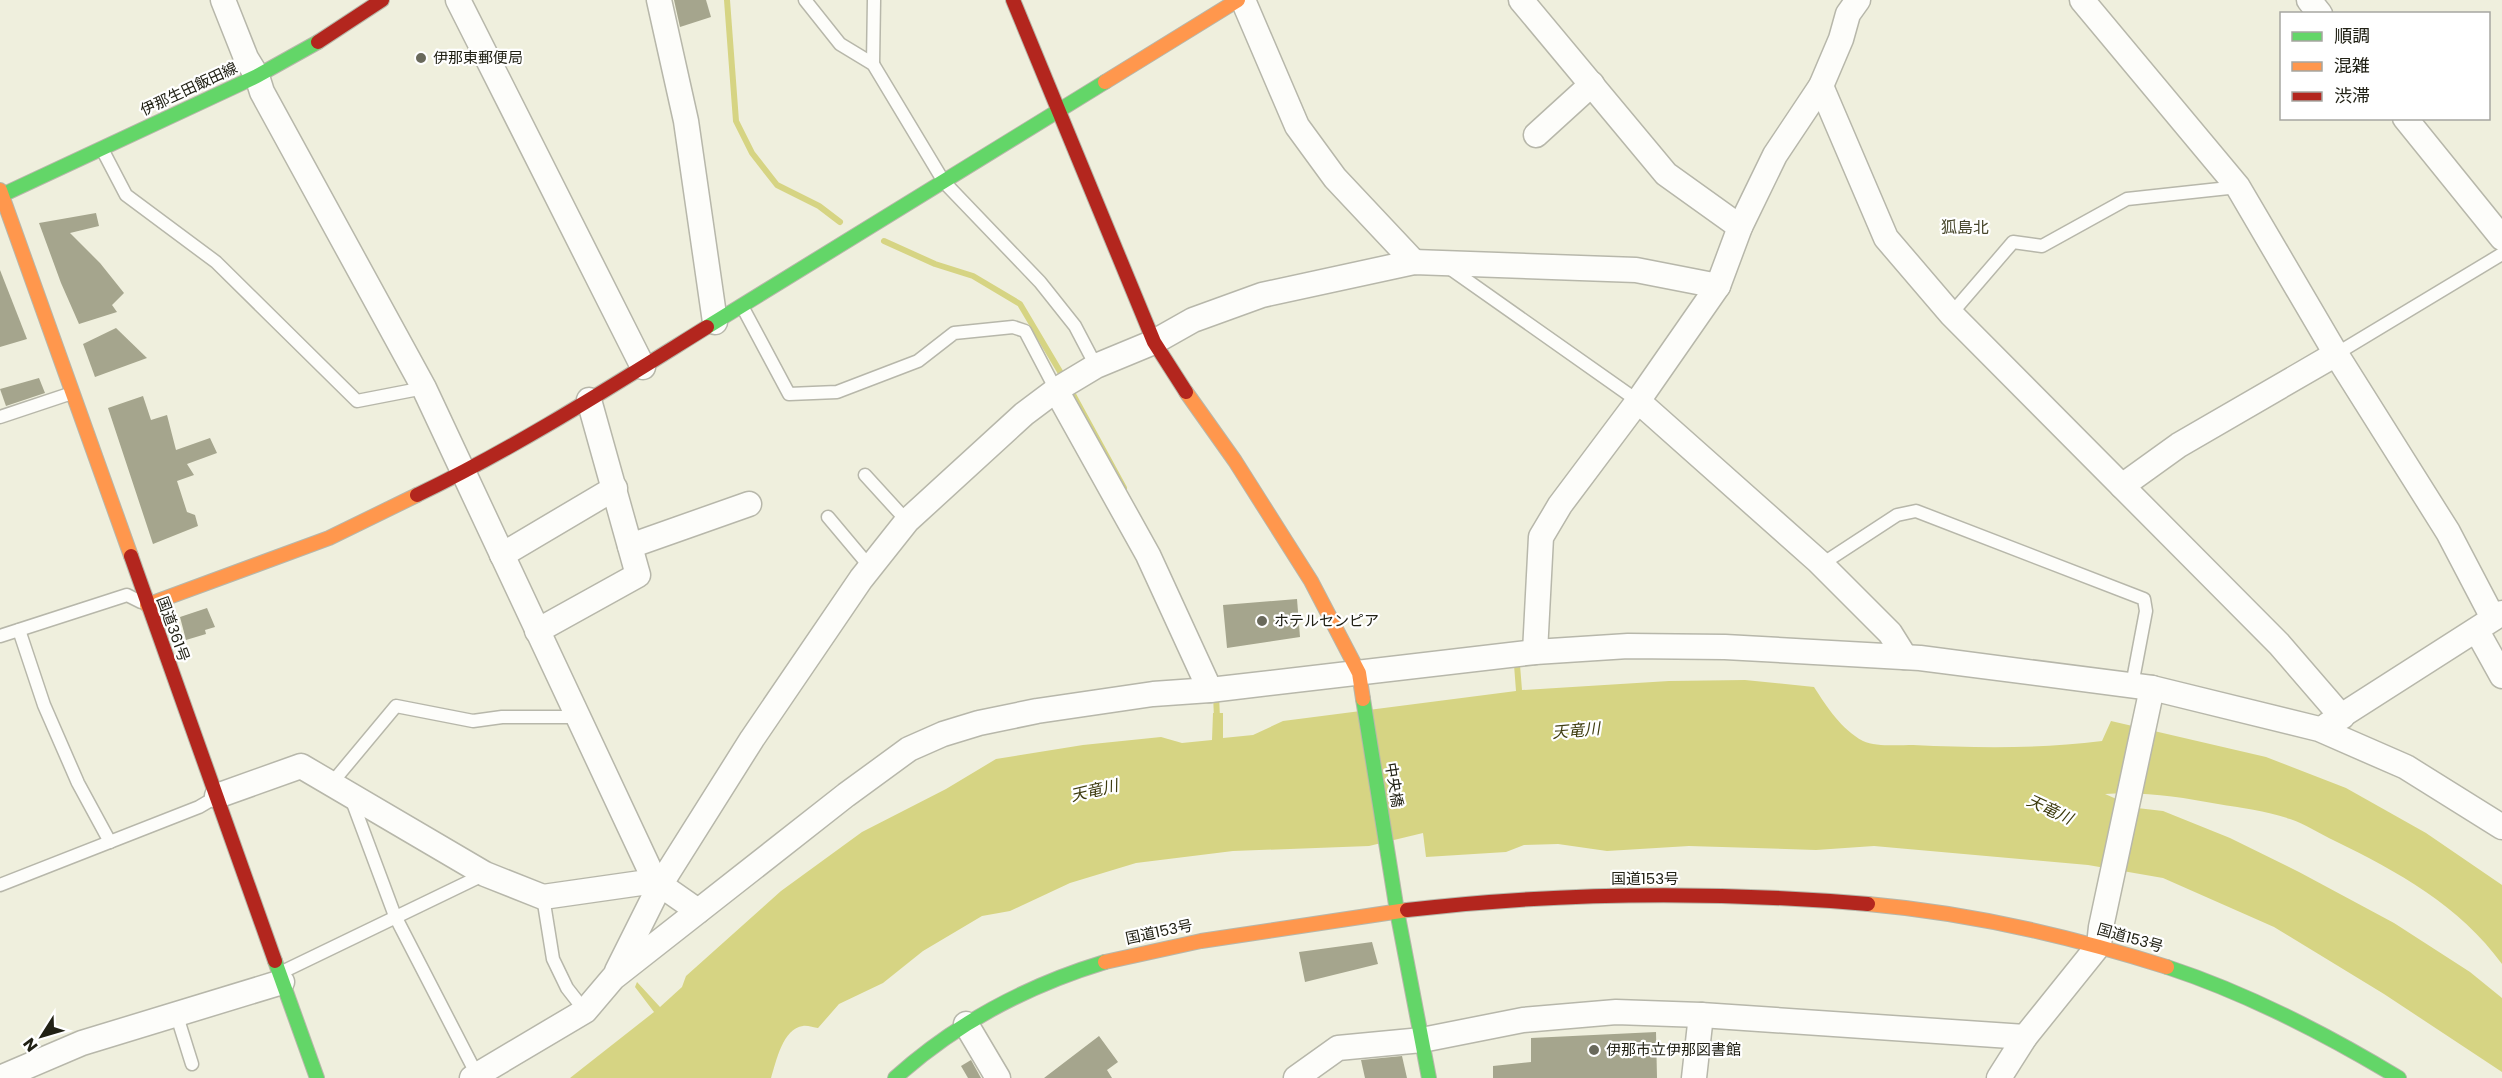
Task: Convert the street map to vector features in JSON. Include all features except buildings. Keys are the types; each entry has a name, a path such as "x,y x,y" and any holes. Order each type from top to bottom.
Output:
{"main road":[{"name":"伊那生田飯田線","path":"1,194 256,76 306,50 382,0"},
{"name":"中央橋","path":"1013,0 1154,342 1199,412 1235,461 1311,581 1360,678 1397,910 1429,1078"},
{"path":"147,606 329,538 463,473 589,400 1238,0"},
{"name":"国道361号","path":"1,194 317,1078"},
{"name":"国道153号","path":"896,1078 966,1024 1049,980 1124,956 1169,945 1397,910 1568,897 1760,895 1937,913 2026,928 2100,936 2318,1032 2386,1075"}],"street":[{"path":"223,0 262,92 424,388 658,883 698,911"},
{"path":"458,0 643,367"},
{"path":"659,0 686,121 715,322"},
{"path":"1243,0 1297,126 1335,178 1414,262"},
{"path":"1521,0 1666,174 1740,227"},
{"path":"2082,0 2238,186 2336,354 2448,532 2491,621 2502,676"},
{"path":"2309,0 2318,12"},
{"path":"1535,652 1541,537 1560,505 1638,401 1718,286 1740,227 1775,155 1821,86 1842,39 1848,5"},
{"path":"1536,135 1592,84"},
{"path":"1821,86 1886,238 1950,314 2278,644 2342,717"},
{"path":"2407,120 2502,238"},
{"path":"613,978 658,883 752,739 870,567 907,521 1024,414 1056,390 1096,366 1154,342 1193,320 1262,295 1414,262 1636,270 1718,286"},
{"path":"2122,486 2179,445 2336,354"},
{"path":"1056,390 1148,555 1210,690"},
{"path":"537,631 638,575 589,400"},
{"path":"1638,401 1822,564 1890,633 1905,657"},
{"path":"502,555 615,488"},
{"path":"630,546 749,504"},
{"path":"2319,729 2342,717 2491,621"},
{"path":"475,1076 585,1011 613,978 855,788 909,749 943,734 979,723 1037,711 1153,694 1360,678 1535,652 1628,646 1725,647 1905,657 2144,691 2319,729 2406,767 2502,827"},
{"path":"1999,1078 2025,1037 2100,936 2144,691"},
{"path":"217,796 301,766 485,874 543,897 658,883"},
{"path":"0,1078 82,1043 280,978"},
{"path":"1296,1078 1338,1048 1422,1040 1535,1019 1616,1012 1701,1015 2025,1037"},
{"path":"1694,1078 1701,1015"},
{"path":"966,1024 998,1078"}],"lane":[{"path":"805,0 840,44 873,64 944,182 1040,282 1075,326 1096,366"},
{"path":"873,64 874,0"},
{"path":"102,149 126,195 216,262 357,401 424,388"},
{"path":"1950,314 2013,242 2042,246 2127,199 2238,186"},
{"path":"2336,354 2502,254"},
{"path":"1442,263 1638,401"},
{"path":"741,306 789,394 837,392 918,361 954,333 1013,327 1025,332 1056,390"},
{"path":"0,417 74,393"},
{"path":"865,475 907,521"},
{"path":"1822,564 1897,515 1916,511 2112,586 2144,599 2146,611 2144,691"},
{"path":"828,517 870,567"},
{"path":"0,636 127,595 147,606"},
{"path":"19,630 44,705 78,783 110,842"},
{"path":"475,1076 395,916 340,788 396,706 473,721 502,717 578,717"},
{"path":"0,885 199,807 217,796"},
{"path":"280,978 395,916 485,874"},
{"path":"543,897 553,959 567,988 585,1011"},
{"path":"176,1013 192,1064"}],"water":[{"name":"天竜川","path":"1514,665 1520,665 1522,690 1669,681 1745,680 1814,687 1841,724 1863,741 1881,745 2008,747 2078,744 2102,741 2111,721 2266,757 2346,788 2426,833 2502,885 2502,964 2467,925 2426,892 2381,865 2296,821 2263,812 2176,797 2133,793 2105,794 2137,808 2163,811 2230,838 2394,923 2470,972 2502,998 2502,1072 2384,994 2274,927 2163,878 2088,865 1874,846 1816,850 1689,846 1607,851 1558,844 1524,845 1506,852 1426,857 1423,833 1369,846 1233,851 1136,863 1070,883 1010,911 982,916 923,951 883,983 839,1004 818,1028 805,1026 796,1028 785,1039 781,1047 771,1078 570,1078 654,1012 635,987 637,982 660,1007 682,987 686,976 781,891 862,832 946,789 996,759 1083,745 1161,737 1182,743 1212,740 1213,713 1223,713 1223,738 1253,735 1283,721 1516,691"}],"waterway":[{"path":"727,0 736,121 752,153 777,185 819,206 840,222"},
{"path":"884,241 935,264 973,276 1020,304 1065,380"},
{"path":"1070,389 1124,488"},
{"path":"1216,694 1217,719"}],"traffic: fast":[{"path":"0,196 257,76 318,42"},
{"path":"707,327 1105,82"},
{"path":"1363,699 1397,911 1429,1078"},
{"path":"275,961 317,1078"},
{"path":"895,1078 942,1040 993,1008 1047,983 1105,962"},
{"path":"2167,967 2257,1002 2399,1078"}],"traffic: slow":[{"path":"1105,82 1238,0"},
{"path":"0,190 131,556"},
{"path":"1186,392 1235,461 1311,581 1359,673 1363,699"},
{"path":"147,605 329,538 417,495"},
{"path":"1868,904 1944,913 2019,927 2094,945 2167,967"},
{"path":"1105,962 1201,941 1407,910"}],"traffic: jam":[{"path":"318,42 382,0"},
{"path":"1013,0 1154,342 1186,392"},
{"path":"417,495 528,436 707,327"},
{"path":"131,556 275,961"},
{"path":"1407,910 1522,900 1638,895 1753,897 1868,904"}],"place":[{"name":"伊那東郵便局","path":"421,58"},
{"name":"ホテルセンピア","path":"1262,621"},
{"name":"伊那市立伊那図書館","path":"1594,1050"}],"district":[{"name":"狐島北","path":"1965,227"}]}
